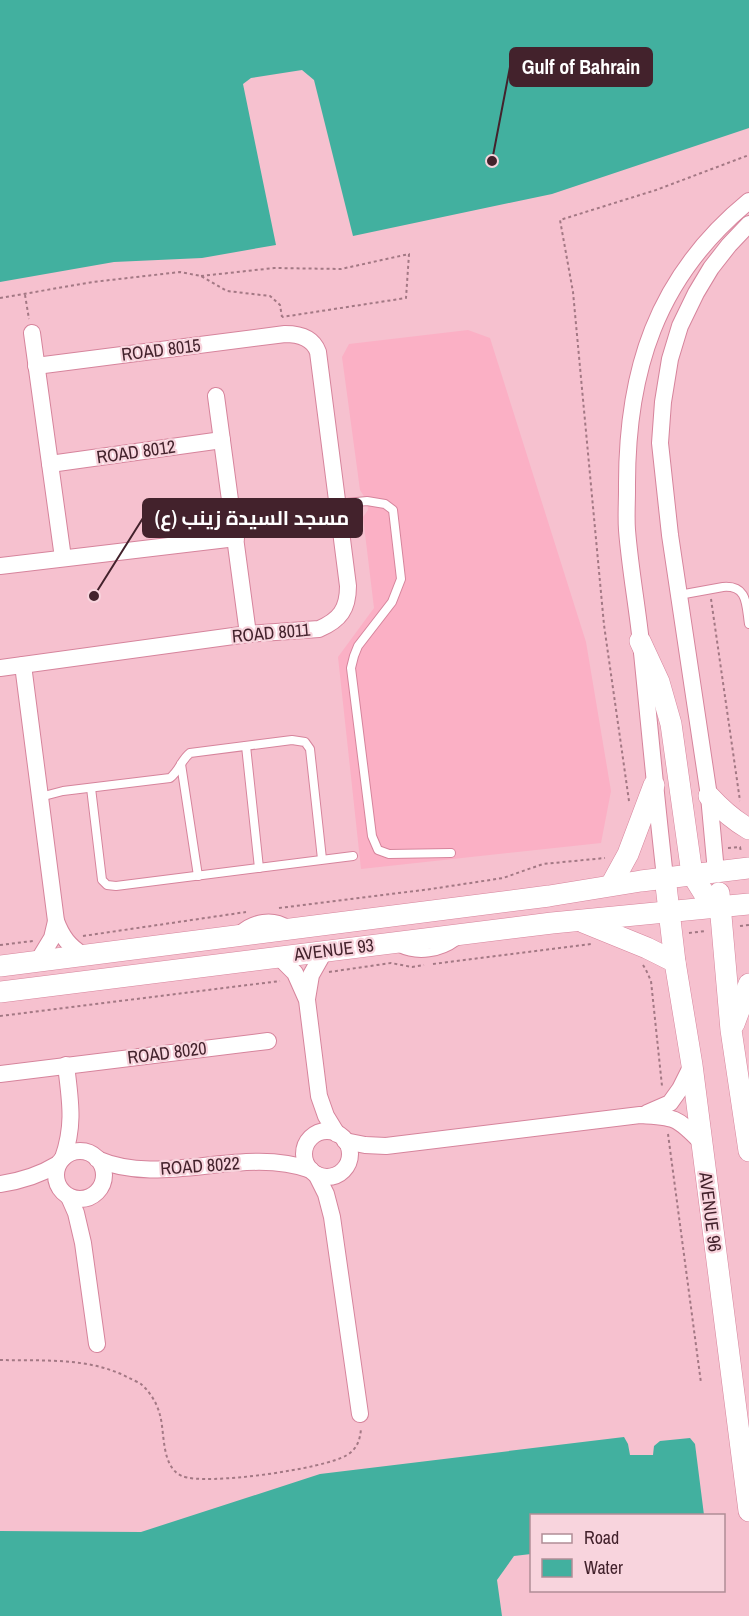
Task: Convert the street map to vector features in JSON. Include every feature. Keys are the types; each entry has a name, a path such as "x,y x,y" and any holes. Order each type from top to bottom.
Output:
{"street":[{"path":"665,877 627,529 628,431 634,393 646,347 668,296 696,253 711,235 749,201"},
{"path":"749,224 711,268 680,326 670,359 663,402 660,443 670,535 709,796 731,1030 749,1151"},
{"path":"32,333 63,558"},
{"name":"ROAD 8015","path":"36,366 285,334"},
{"name":"ROAD 8011","path":"0,668 248,634 319,629 330,625 338,618 345,608 348,586 318,352 316,345 307,338 285,334"},
{"path":"216,396 248,634"},
{"name":"ROAD 8012","path":"50,464 222,440"},
{"path":"0,566 236,538"},
{"path":"640,641 659,682 671,724 692,874 705,894 721,907"},
{"path":"23,665 58,939 38,961"},
{"path":"611,885 628,854 654,785"},
{"path":"709,796 722,810 749,829"},
{"name":"AVENUE 93","path":"0,966 549,896 665,877 749,868"},
{"name":"AVENUE 96","path":"665,877 675,962 692,1065 749,1511"},
{"name":"AVENUE 93","path":"0,993 580,920 749,904"},
{"path":"580,920 675,962"},
{"path":"58,939 83,955"},
{"path":"324,952 305,977 319,1096 326,1116 349,1148 350,1157 336,1187 332,1217"},
{"path":"279,957 305,977"},
{"path":"731,1030 749,984"},
{"name":"ROAD 8020","path":"0,1074 268,1041"},
{"path":"66,1065 72,1117 81,1141 101,1165 103,1172 83,1243"},
{"path":"665,1112 676,1097 692,1065"},
{"path":"319,1096 314,1128 304,1150 305,1158 326,1194 332,1217 360,1414"},
{"path":"309,1141 324,1132 365,1145 386,1146 665,1112 679,1121 701,1142"},
{"path":"72,1117 68,1143 56,1171 56,1179 58,1186 76,1213 83,1243 97,1344"},
{"name":"ROAD 8022","path":"257,1162 284,1155 309,1141"},
{"path":"313,1172 327,1177 339,1174 386,1146"},
{"path":"6,1183 44,1172 75,1152 93,1156"},
{"name":"ROAD 8022","path":"93,1156 118,1166 144,1170 257,1162 286,1163 313,1172"},
{"name":"ROAD 8022","path":"96,1191 115,1179 144,1170"},
{"path":"6,1183 39,1184 76,1199 96,1191"}],"lane":[{"path":"337,504 367,501 385,504 393,510 401,579 392,602 358,646 351,668 372,836 378,850 390,854 451,853"},
{"path":"679,595 730,586 736,588 745,599 749,624"},
{"path":"40,797 63,791 170,778 190,753 292,740 305,742 310,749 322,859"},
{"path":"246,746 259,868"},
{"path":"181,764 198,876"},
{"path":"91,788 102,880 107,885 116,886 353,856"}],"path":[{"path":"630,803 604,625 573,292 560,220 656,190 749,155"},
{"path":"0,298 93,282 180,272 201,276 274,268 341,269 410,254 406,298 282,317"},
{"path":"201,276 227,291 270,296 280,304 285,334"},
{"path":"25,294 32,333"},
{"path":"709,589 740,806"},
{"path":"272,908 431,889 503,878 543,864 608,858"},
{"path":"0,945 58,939 250,911"},
{"path":"0,1016 305,977 391,963 412,967 593,944"},
{"path":"637,961 646,970 651,981 665,1112 701,1383"},
{"path":"0,1360 88,1363 107,1368 140,1384 153,1397 160,1414 169,1463 174,1472 183,1477 262,1476 345,1457 355,1449 361,1439 360,1414"}],"shaded area":[{"path":"468,330 490,338 586,642 611,791 601,843 361,869 338,657 374,608 363,517 368,510 367,501 360,490 342,357 349,344"}],"water":[{"path":"0,0 749,0 749,128 552,194 353,236 314,80 302,70 251,78 243,84 276,245 202,258 114,262 0,282"},
{"path":"624,1437 630,1455 653,1455 654,1446 660,1441 690,1438 695,1444 704,1514 530,1514 530,1554 514,1556 497,1580 502,1616 0,1616 0,1531 141,1532 320,1474"}],"place":[{"name":"Gulf of Bahrain","path":"492,161"},
{"name":"مسجد السيدة زينب (ع)","path":"94,596"}]}
